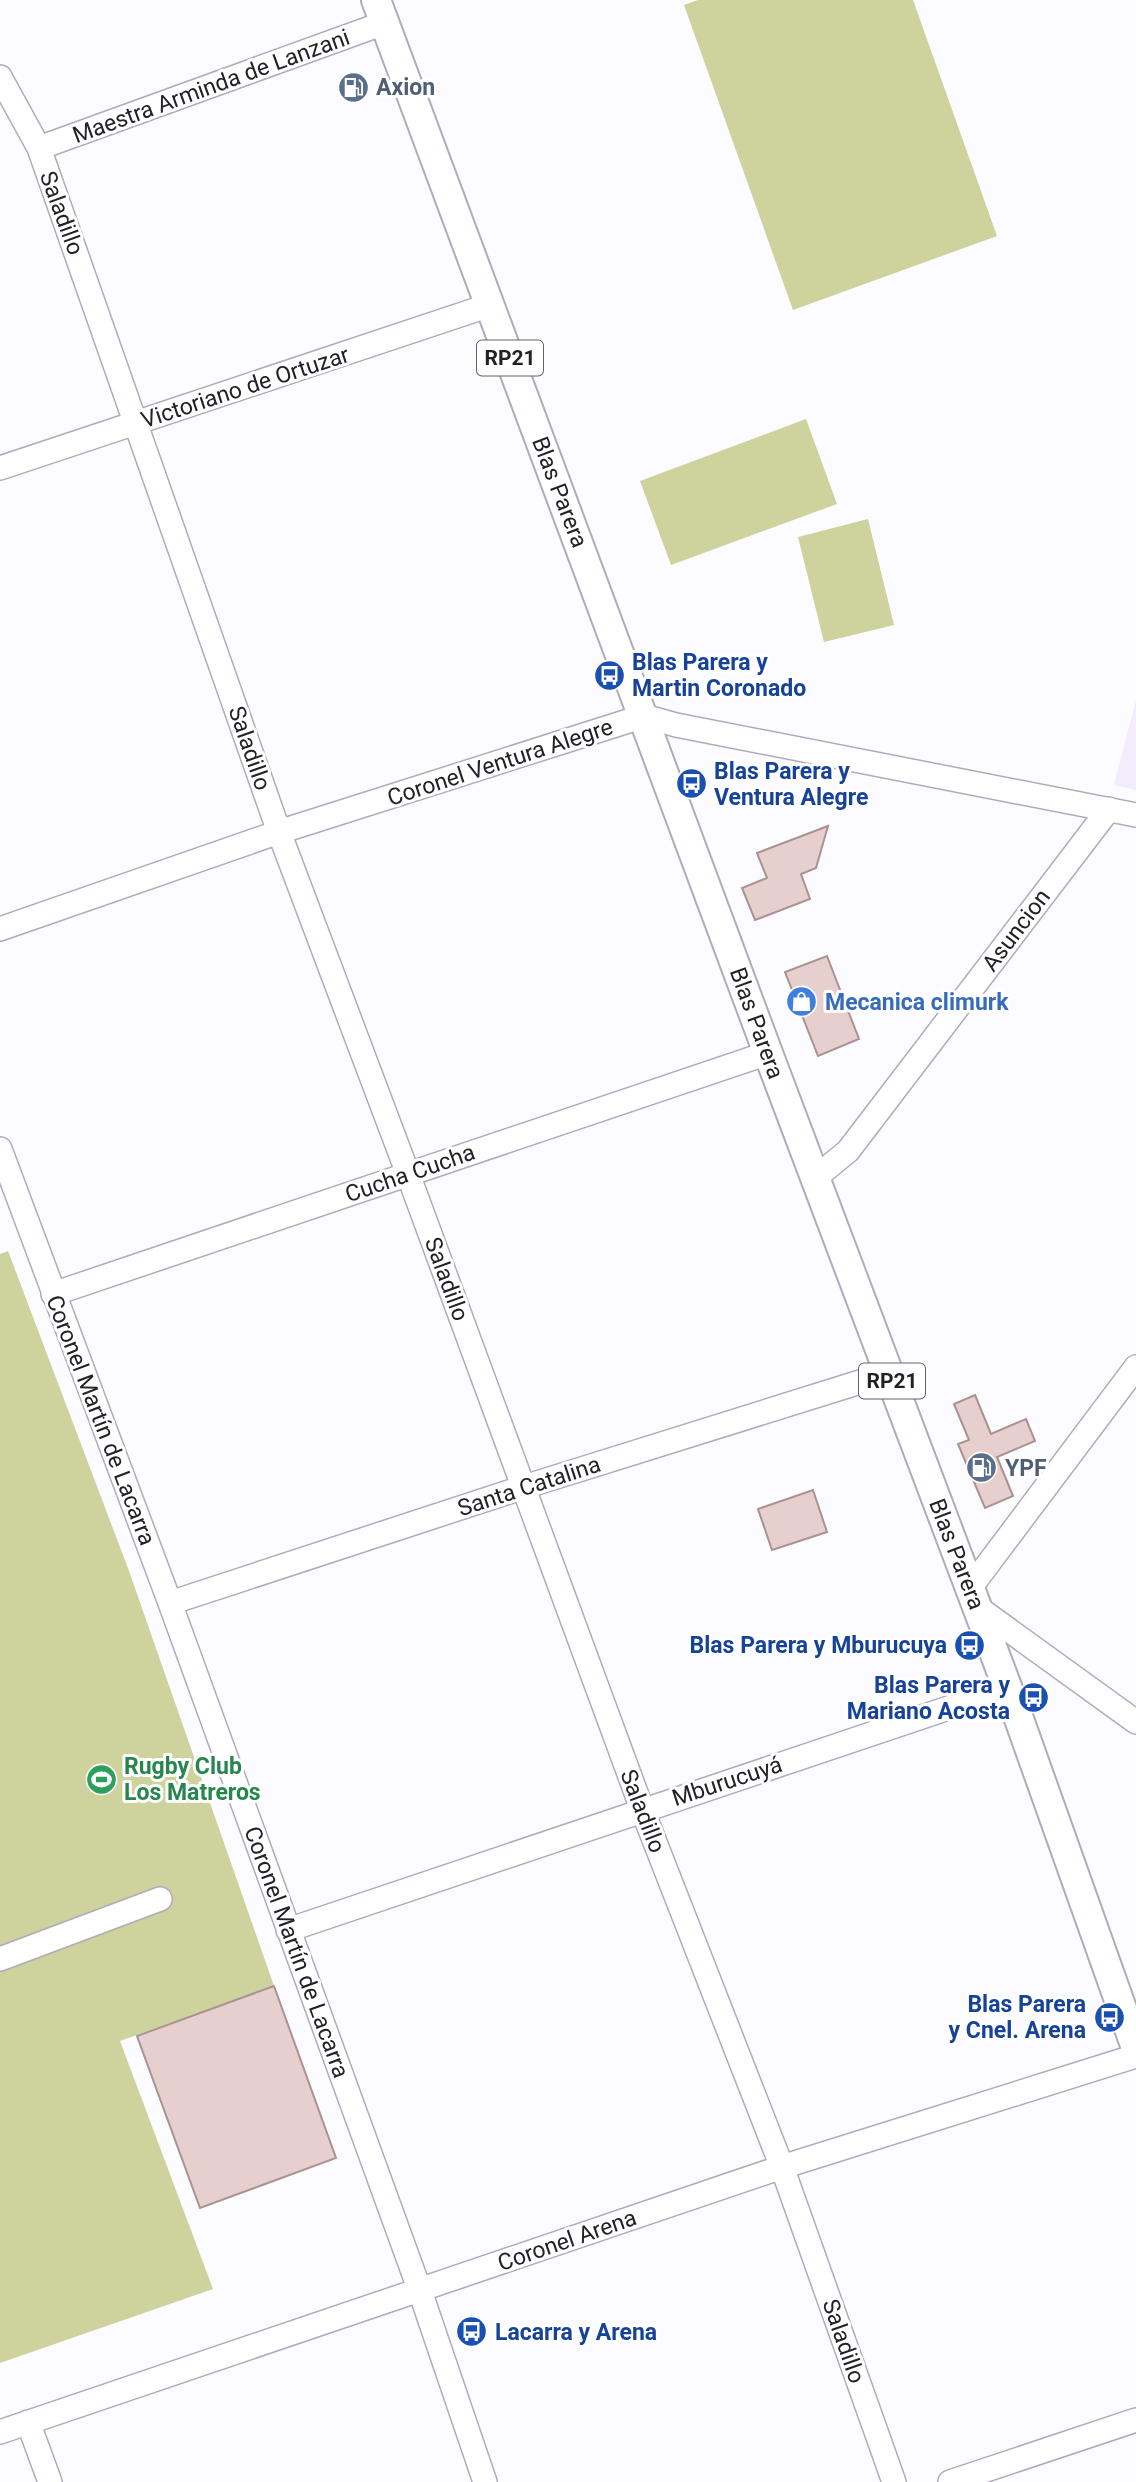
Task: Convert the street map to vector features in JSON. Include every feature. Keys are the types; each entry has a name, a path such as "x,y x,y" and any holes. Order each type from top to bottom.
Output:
{"main road":[{"name":"Blas Parera","path":"380,12 1008,1688 1136,2048"}],"street":[{"name":"Maestra Arminda de Lanzani","path":"38,148 380,12"},
{"name":"Saladillo","path":"0,77 9,111 38,148 279,832 642,1809 782,2167 894,2482"},
{"name":"Victoriano de Ortuzar","path":"0,468 490,305"},
{"name":"Coronel Ventura Alegre","path":"0,929 279,832 644,716 676,725 1136,815"},
{"name":"Asuncion","path":"815,1178 848,1152 1108,809"},
{"name":"Cucha Cucha","path":"53,1294 768,1053"},
{"name":"Coronel Martín de Lacarra","path":"0,1149 170,1604 419,2291 485,2482"},
{"path":"1136,1367 974,1597 1136,1722"},
{"name":"Santa Catalina","path":"170,1604 524,1487 889,1373"},
{"name":"Mburucuyá","path":"288,1930 1008,1688"},
{"path":"0,1959 160,1899"},
{"name":"Coronel Arena","path":"0,2432 782,2167 1136,2056"},
{"path":"950,2482 1136,2420"},
{"path":"28,2422 50,2482"}],"shaded area":[{"path":"1136,700 1136,790 1114,785"}],"green space":[{"path":"698,0 913,0 997,236 793,310 684,5"},
{"path":"806,419 837,504 671,565 640,481"},
{"path":"868,519 894,625 824,642 798,537"},
{"name":"Rugby Club Los Matreros","path":"8,1251 129,1571 274,1986 120,2041 213,2289 0,2363 0,1254"}],"building":[{"path":"828,826 816,868 801,874 810,899 755,920 742,888 767,878 757,853"},
{"path":"827,956 859,1039 818,1056 785,972"},
{"path":"975,1395 991,1434 1026,1419 1035,1441 997,1457 1013,1496 985,1508 958,1444 969,1440 954,1404"},
{"path":"813,1490 827,1532 772,1550 758,1509"},
{"path":"274,1986 336,2158 200,2208 137,2036"}],"place":[{"name":"Axion","path":"353,87"},
{"name":"Blas Parera y Martin Coronado","path":"609,675"},
{"name":"Blas Parera y Ventura Alegre","path":"691,784"},
{"name":"Mecanica climurk","path":"802,1002"},
{"name":"YPF","path":"982,1468"},
{"name":"Blas Parera y Mburucuya","path":"970,1645"},
{"name":"Blas Parera y Mariano Acosta","path":"1033,1698"},
{"name":"Rugby Club Los Matreros","path":"101,1779"},
{"name":"Blas Parera y Cnel. Arena","path":"1109,2017"},
{"name":"Lacarra y Arena","path":"472,2332"}]}
